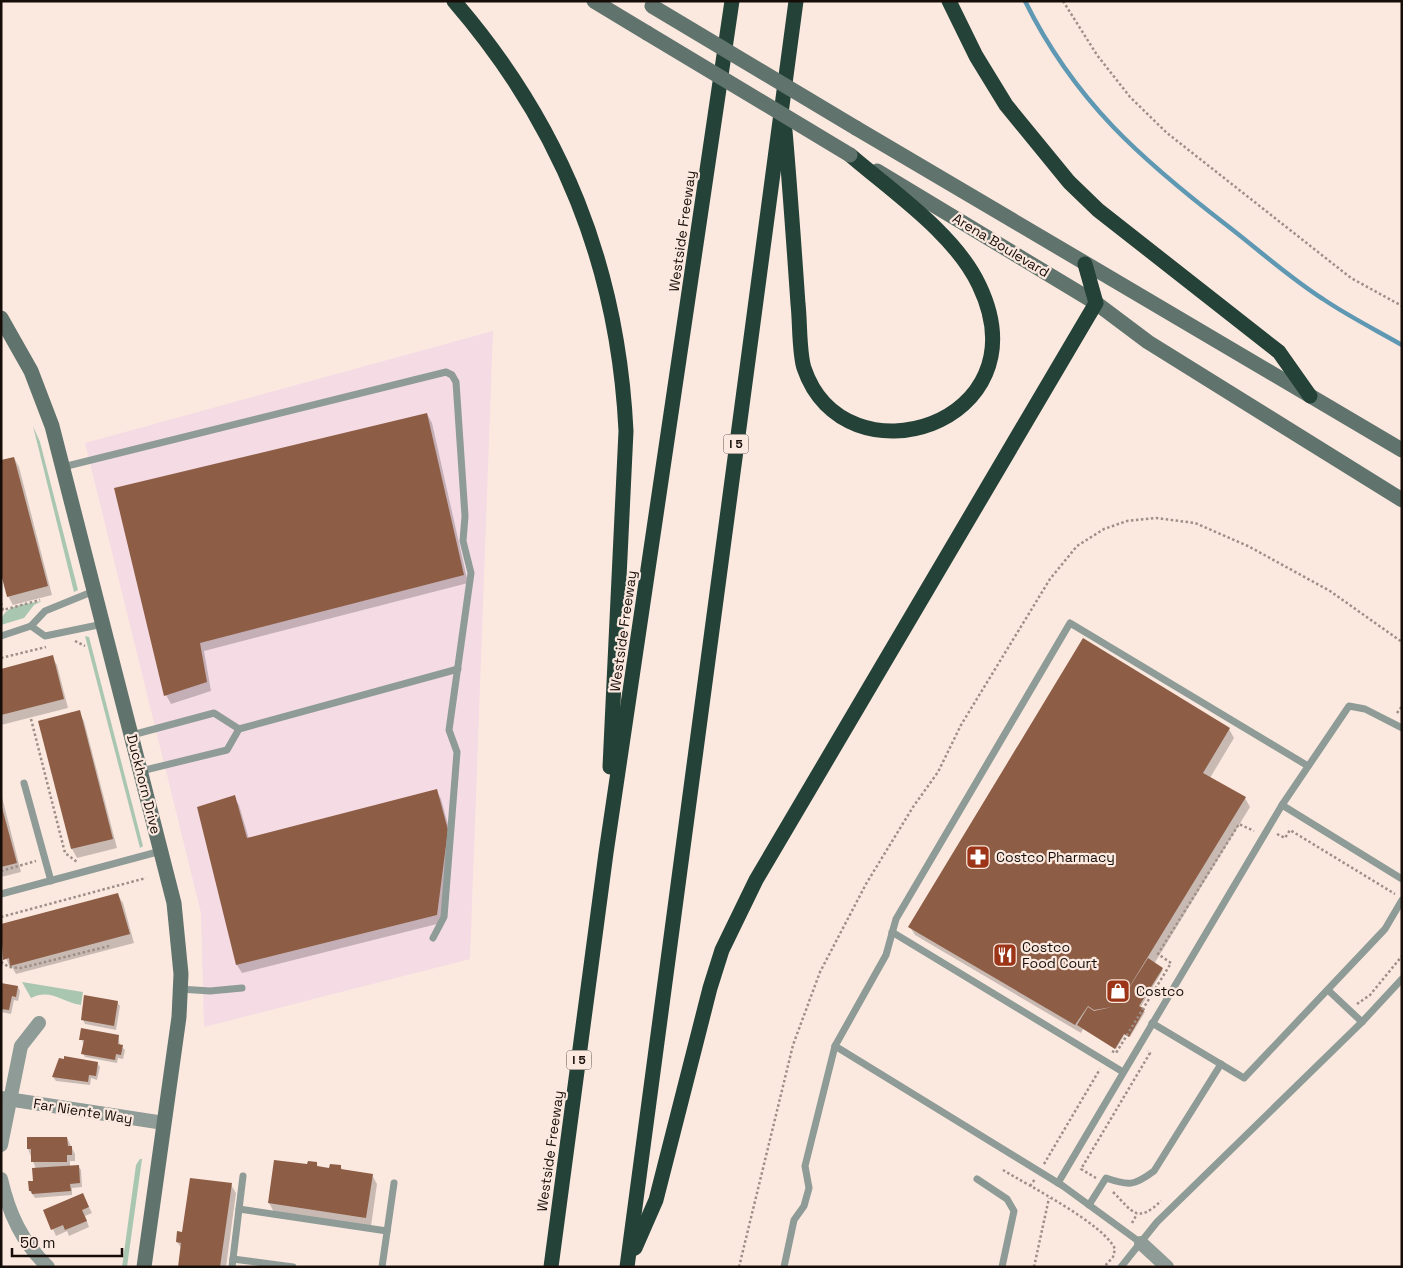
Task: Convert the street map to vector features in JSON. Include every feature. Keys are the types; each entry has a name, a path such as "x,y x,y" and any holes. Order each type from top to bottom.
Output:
{"highway":[{"path":"454,1 506,66 534,109 559,156 592,238 613,316 624,395 626,431 606,853"},
{"path":"724,1 724,64"},
{"name":"Westside Freeway","path":"551,1267 606,853 732,1"},
{"name":"I 5","path":"628,1265 796,1"},
{"path":"949,1 976,56 1006,105 1069,182 1113,222 1279,352 1310,396"},
{"path":"783,99 803,367 823,402 863,426 896,432 930,426 947,418 962,407 980,385 991,360 992,322 979,284 962,258 932,226 850,155"},
{"path":"628,1265 656,1200 710,988 734,923 756,880 1096,303 1085,264"}],"main road":[{"name":"Arena Boulevard","path":"594,1 1096,303 1148,342 1402,500"},
{"name":"Arena Boulevard","path":"648,3 1085,264 1402,450"},
{"name":"Duckhorn Drive","path":"1,318 22,354 42,398 62,467 162,851 178,931 179,1017 144,1267"}],"street":[{"path":"1,1145 5,1098 20,1046 39,1023"},
{"name":"Far Niente Way","path":"5,1098 164,1122"},
{"path":"1,1179 12,1218 24,1240 48,1267"},
{"path":"1141,1243 1167,1267"}],"lane":[{"path":"62,467 446,372 452,375 456,382 465,516 463,541 471,573 449,730 457,752 444,917 433,938"},
{"path":"1,636 31,626 45,611 94,591"},
{"path":"784,1267 794,1220 804,1206 809,1188 805,1166 835,1046 886,955 896,920 1070,623 1308,766"},
{"path":"31,626 45,636 103,624"},
{"path":"141,771 227,750 239,730 458,669"},
{"path":"1058,1183 1282,805 1348,706 1365,709 1402,728"},
{"path":"132,735 214,713 239,730"},
{"path":"24,783 51,881"},
{"path":"1282,805 1402,880"},
{"path":"1,894 162,851"},
{"path":"1152,1023 1244,1078 1385,929 1402,900"},
{"path":"892,932 1123,1072"},
{"path":"1122,1267 1164,1215 1362,1022 1402,979"},
{"path":"180,989 210,991 242,988"},
{"path":"1328,990 1362,1022"},
{"path":"835,1046 1058,1183 1141,1243"},
{"path":"1089,1205 1106,1178 1122,1183 1138,1183 1154,1172 1221,1064"},
{"path":"232,1267 243,1176"},
{"path":"977,1179 1006,1199 1014,1211 1002,1267"},
{"path":"382,1267 394,1183"},
{"path":"239,1209 387,1231"},
{"path":"233,1258 293,1267"}],"path":[{"path":"1063,1 1092,48 1113,76 1130,97 1168,133 1351,278 1402,306"},
{"path":"739,1267 794,1045 820,972 866,884 913,807 938,772 961,726 1050,579 1077,546 1104,529 1127,521 1156,518 1195,523 1248,546 1330,592 1402,642"},
{"path":"1,603 3,610 42,600"},
{"path":"74,640 85,646"},
{"path":"1,658 47,647"},
{"path":"31,719 65,853 77,862 86,860"},
{"path":"1,917 146,878"},
{"path":"1,962 9,967 22,968 109,946"},
{"path":"1351,1011 1361,1000 1370,994 1402,956"},
{"path":"1125,1038 1150,1053 1081,1169 1103,1183 1134,1213 1148,1213 1162,1200"},
{"path":"1030,1186 1111,1051"},
{"path":"1003,1170 1088,1222 1112,1241 1115,1249 1113,1257 1104,1267"},
{"path":"1034,1267 1049,1198"}],"shaded area":[{"path":"493,331 470,959 204,1027 201,913 85,443"}],"green space":[{"path":"33,426 40,442 78,590 74,592"},
{"path":"42,601 34,605 24,618 1,625 2,618 9,609"},
{"path":"85,636 89,637 143,846 140,848"},
{"path":"22,982 83,992 81,1005 44,994 31,998"},
{"path":"142,1159 127,1267 122,1267 136,1165"}],"building":[{"path":"427,413 464,575 200,643 207,682 164,696 114,488"},
{"path":"14,457 48,586 7,597 1,574 1,460"},
{"path":"1083,638 1230,728 1203,773 1246,797 1117,1007 1148,958 1163,968 1139,1006 1145,1009 1129,1037 1124,1034 1115,1049 1077,1025 1088,1007 1094,1011 1112,1007 1094,1010 1088,1006 1075,1025 908,927"},
{"path":"53,655 64,699 1,715 1,669"},
{"path":"80,710 113,839 71,849 38,721"},
{"path":"437,789 448,830 437,915 236,965 197,807 235,795 247,838"},
{"path":"1,804 17,863 1,867"},
{"path":"118,893 130,934 10,966 9,958 3,960 1,924"},
{"path":"1,983 18,986 16,997 12,996 9,1010 1,1009"},
{"path":"84,995 118,1001 114,1026 81,1020"},
{"path":"81,1028 119,1035 118,1044 123,1045 121,1055 116,1054 115,1060 81,1054 84,1040 79,1040"},
{"path":"64,1056 98,1062 96,1076 89,1075 88,1082 52,1077 59,1058 64,1059"},
{"path":"27,1137 67,1137 68,1146 72,1146 72,1155 67,1155 67,1162 31,1162 31,1149 27,1149"},
{"path":"274,1160 307,1164 308,1161 317,1162 317,1166 329,1168 330,1164 341,1165 341,1169 373,1174 366,1218 268,1203"},
{"path":"79,1165 80,1183 70,1184 71,1191 32,1194 29,1191 28,1181 33,1181 32,1168"},
{"path":"190,1178 232,1183 220,1267 178,1267 181,1243 176,1242 177,1231 182,1232"},
{"path":"83,1193 89,1207 82,1210 87,1221 65,1230 63,1225 51,1230 43,1210"}],"waterway":[{"path":"1025,1 1066,70 1113,127 1139,153 1167,178 1311,291 1402,345"}],"place":[{"name":"Costco Pharmacy","path":"978,857"},
{"name":"Costco Food Court","path":"1005,955"},
{"name":"Costco","path":"1118,991"}]}
